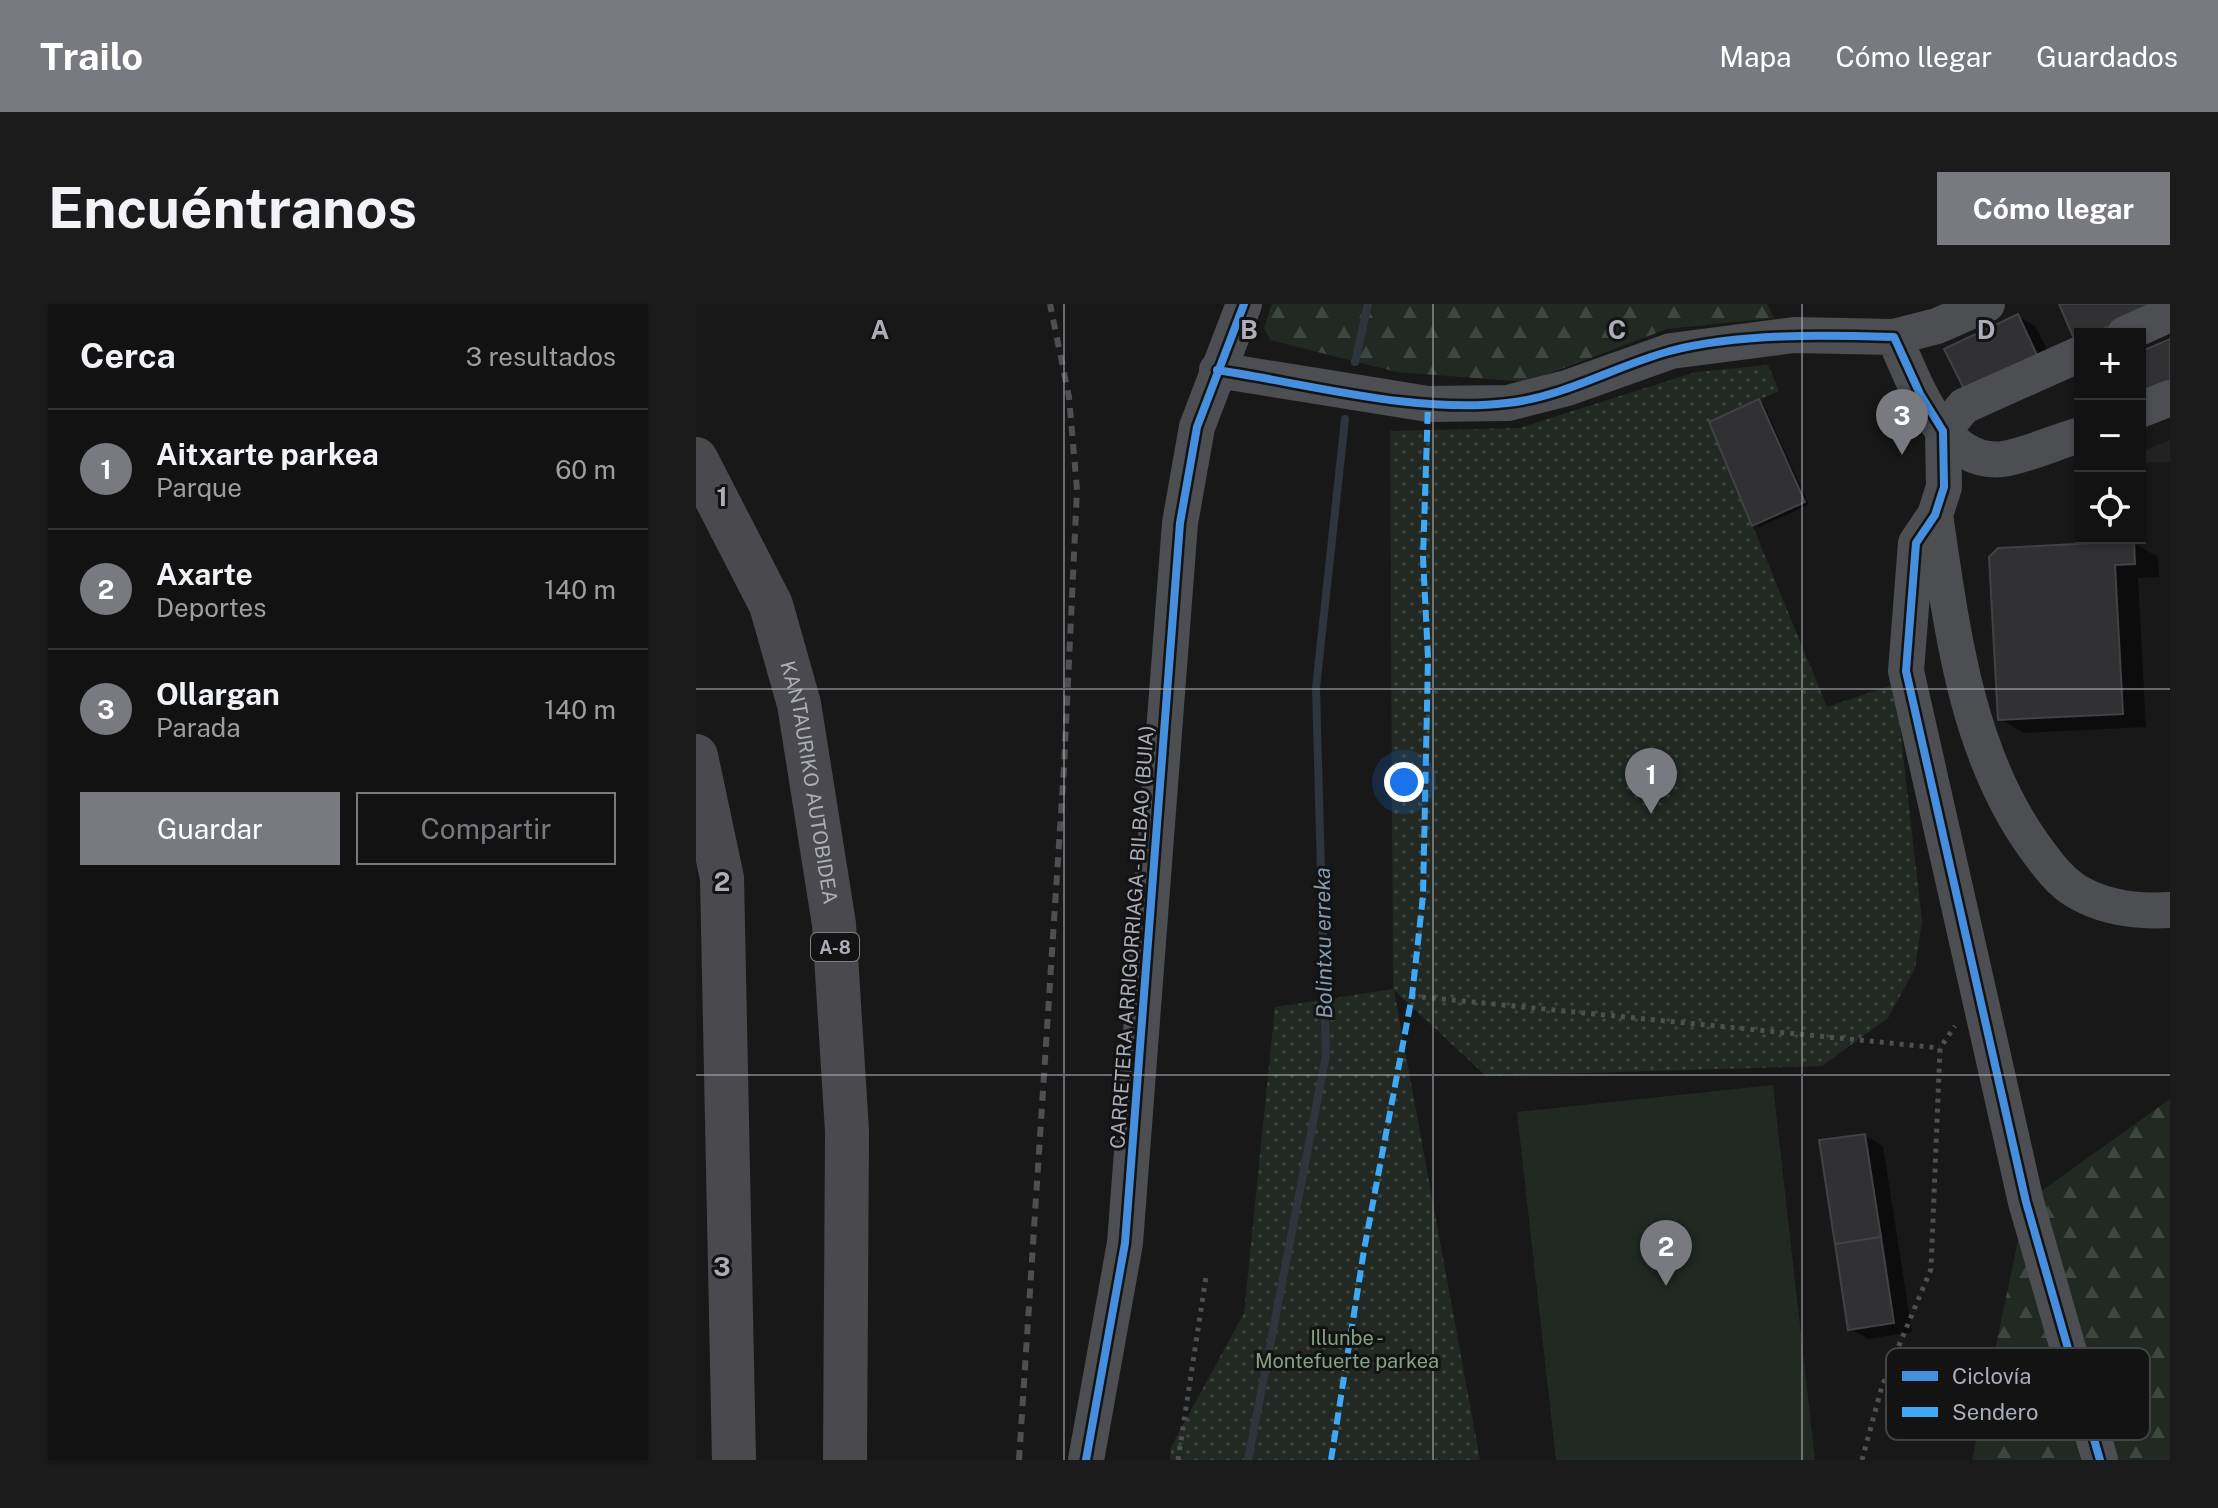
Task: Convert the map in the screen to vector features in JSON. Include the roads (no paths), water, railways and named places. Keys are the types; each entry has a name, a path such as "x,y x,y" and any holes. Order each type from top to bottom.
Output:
{"highway":[{"name":"KANTAURIKO AUTOBIDEA","path":"696,459 771,605 799,704 834,924 847,1131 845,1460"},
{"path":"696,756 722,878 734,1460"}],"street":[{"name":"CARRETERA ARRIGORRIAGA - BILBAO (BUIA)","path":"1086,1460 1125,1243 1180,523 1197,427 1244,304"},
{"path":"1217,370 1428,404 1508,403 1567,388 1671,351 1794,335 1894,337 1937,326 1987,304"},
{"path":"2138,328 2170,314"},
{"path":"1894,337 1920,394 1943,431 1974,457 2001,459 2074,437"},
{"path":"2068,1348 2026,1202 1906,671 1916,543 1935,515 1944,487 1943,431 1964,406 2074,357"},
{"path":"2146,408 2170,398"},
{"path":"1935,515 1955,631 1980,747 2015,820 2053,871 2076,891 2136,912 2170,910"},
{"path":"2094,1440 2100,1460"}],"waterway":[{"path":"1355,362 1368,304"},
{"name":"Bolintxu erreka","path":"1248,1460 1326,1055 1316,688 1345,419"}],"railway":[{"path":"1019,1460 1064,767 1077,490 1069,397 1050,304"}],"place":[{"name":"Ollargan","path":"1902,455"},
{"name":"Aitxarte parkea","path":"1651,814"},
{"name":"Axarte","path":"1666,1286"}],"park label":[{"name":"Illunbe - Montefuerte parkea","path":"1347,1350"}]}
